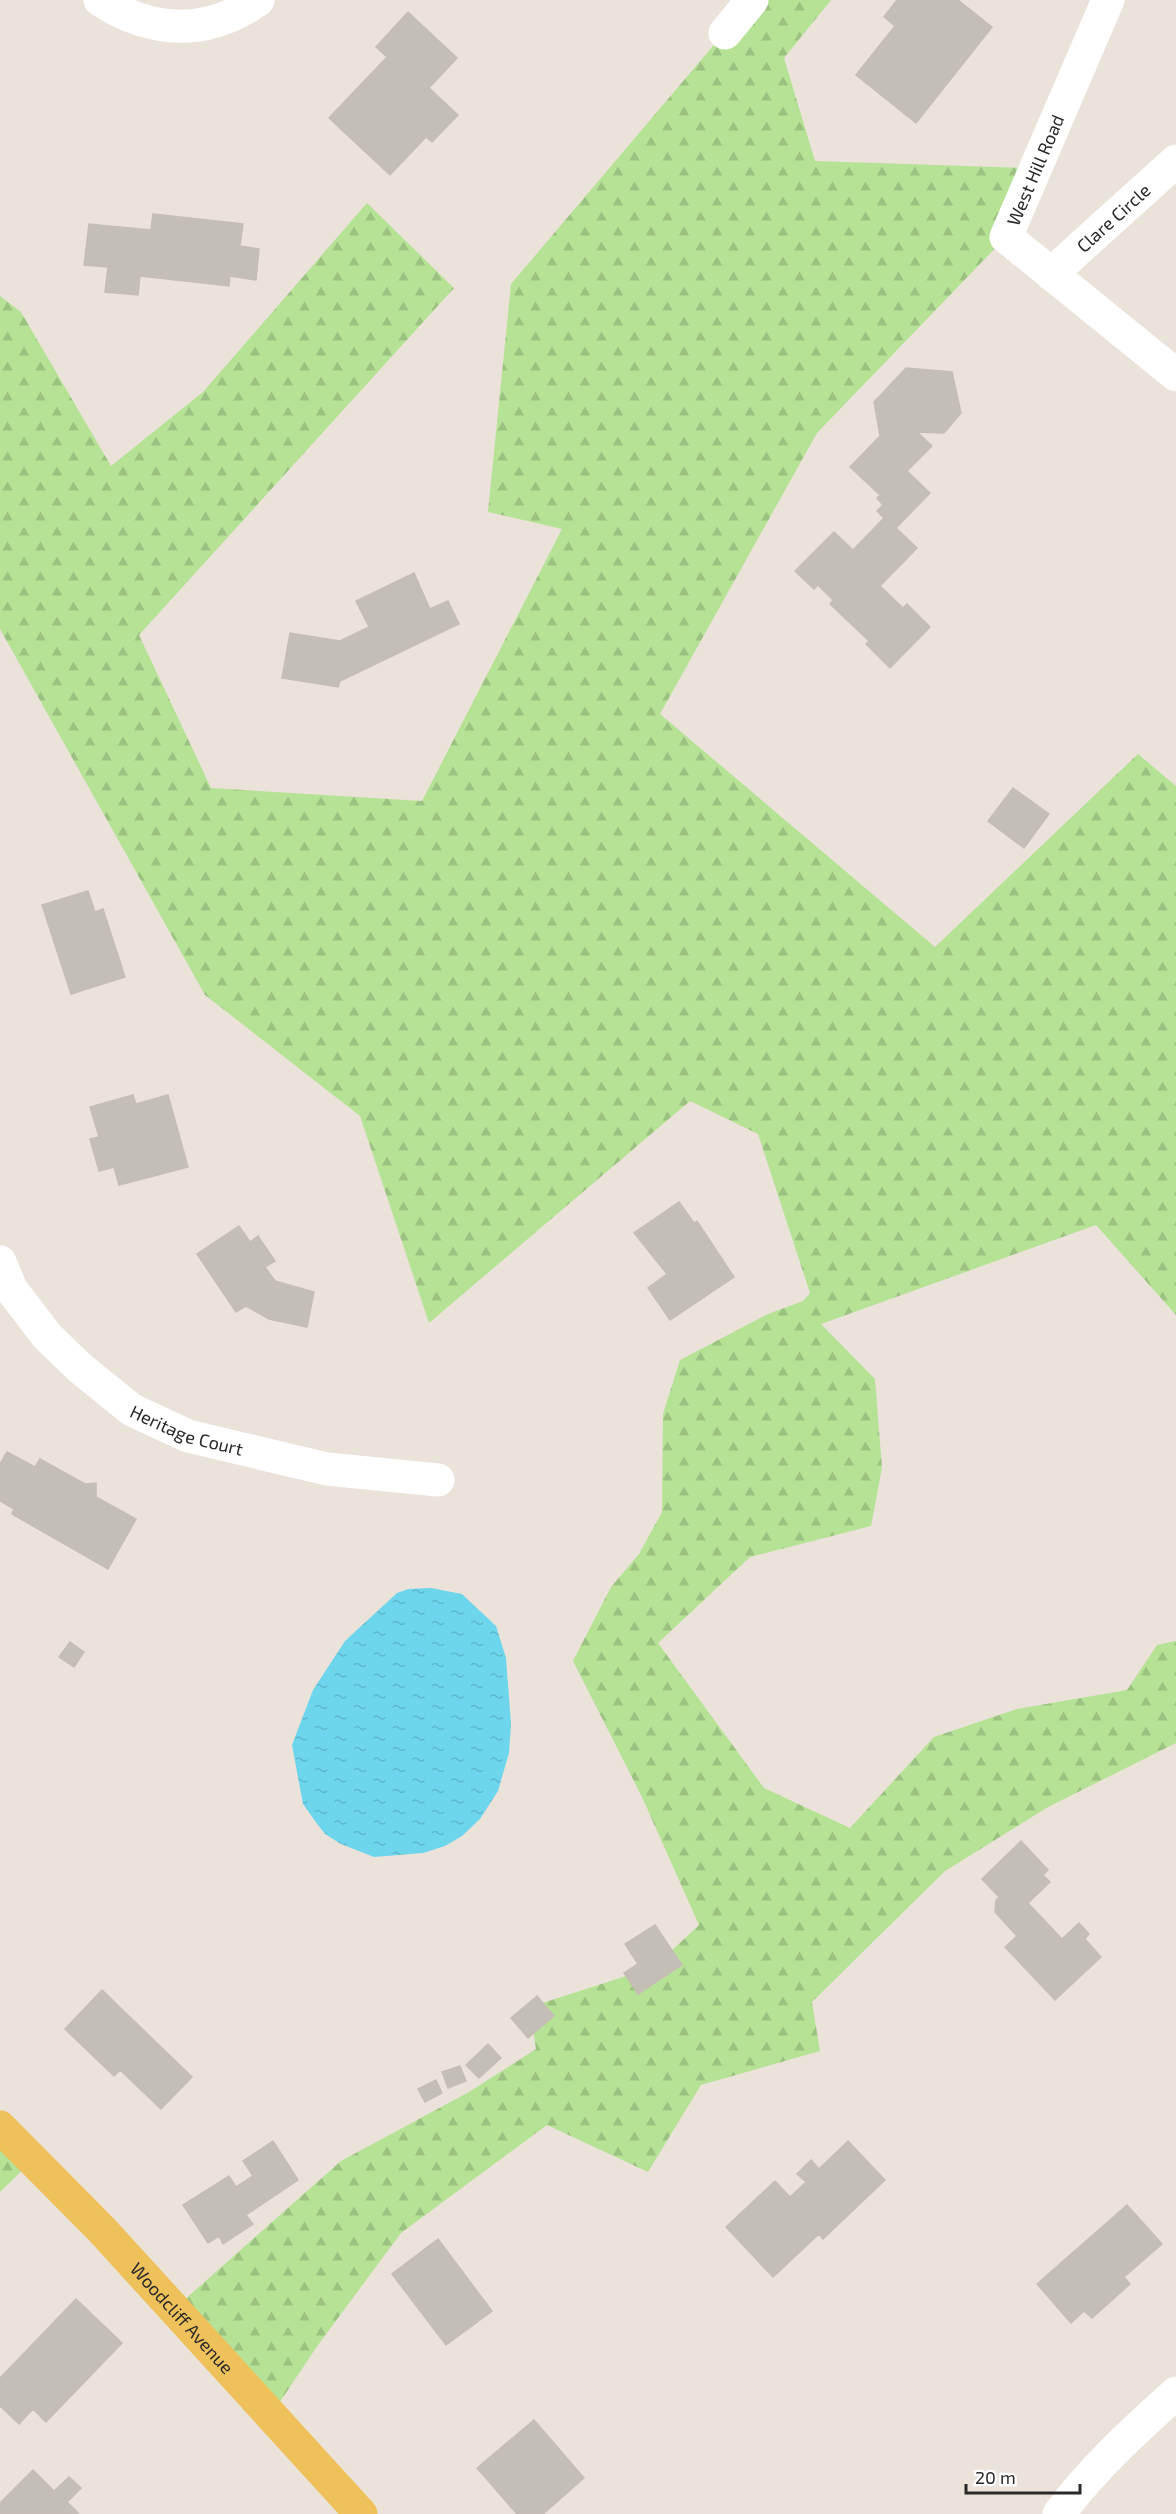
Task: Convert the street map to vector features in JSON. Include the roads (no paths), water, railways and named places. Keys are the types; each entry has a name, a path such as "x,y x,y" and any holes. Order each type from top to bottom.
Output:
{"main road":[{"name":"Woodcliff Avenue","path":"0,2127 102,2230 361,2514"}],"street":[{"path":"100,0 131,18 166,26 204,25 240,13 258,0"},
{"path":"725,33 752,0"},
{"name":"West Hill Road","path":"1108,0 1006,237 1176,375"},
{"name":"Clare Circle","path":"1051,274 1176,161"},
{"name":"Heritage Court","path":"0,1262 11,1288 47,1336 80,1368 132,1410 188,1436 327,1469 438,1480"},
{"path":"1059,2514 1076,2490 1132,2432 1176,2393"}],"water":[{"path":"431,1588 462,1594 496,1626 506,1658 511,1724 509,1753 498,1791 480,1819 462,1836 445,1846 423,1853 374,1857 341,1844 325,1834 315,1821 303,1804 292,1745 313,1690 345,1641 397,1593 408,1589"}]}
